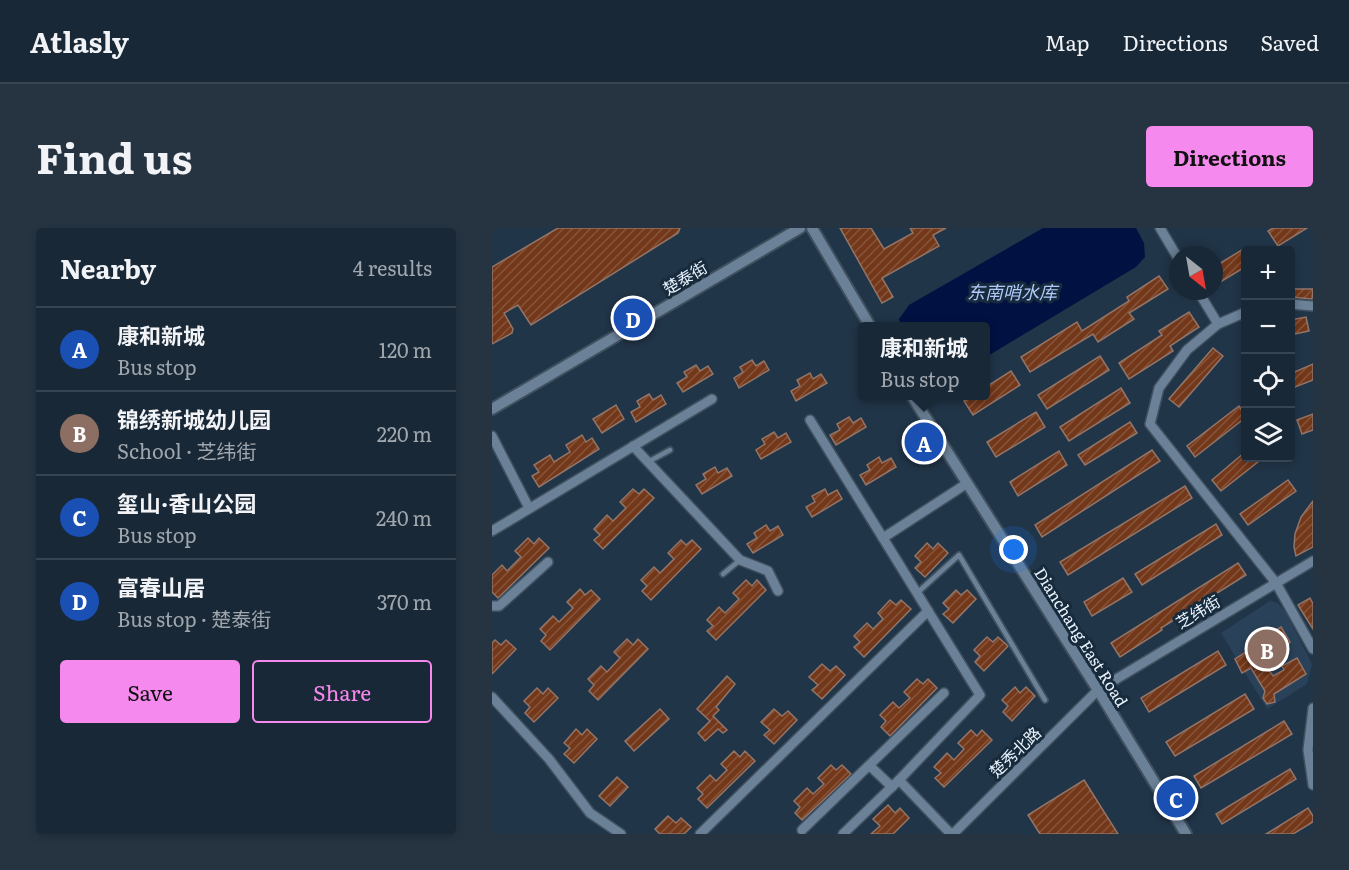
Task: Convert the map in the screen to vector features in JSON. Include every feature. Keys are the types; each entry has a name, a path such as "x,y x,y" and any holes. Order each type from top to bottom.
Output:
{"street":[{"name":"楚泰街","path":"492,409 800,228"},
{"path":"812,228 867,322"},
{"path":"1160,228 1171,246"},
{"path":"1203,300 1218,324"},
{"path":"1295,304 1313,306"},
{"path":"1241,314 1218,324 1187,350 1159,388 1150,424 1276,583 1313,649"},
{"path":"492,531 712,399"},
{"name":"Dianchang East Road","path":"914,400 1186,834"},
{"path":"810,420 980,695 895,784 843,834"},
{"path":"492,436 529,508"},
{"path":"633,446 740,560 768,571 778,591"},
{"path":"883,538 966,484"},
{"name":"芝纬街","path":"1098,690 1313,561"},
{"path":"492,606 499,606 548,562"},
{"path":"700,834 928,611"},
{"name":"楚秀北路","path":"952,834 1098,690"},
{"path":"802,830 944,693"},
{"path":"492,697 549,759 590,813 621,834"},
{"path":"1313,708 1308,750 1313,784"},
{"path":"870,766 895,784 952,834"}],"lane":[{"path":"648,462 670,450"},
{"path":"917,593 959,555 1045,700"},
{"path":"723,574 740,560"}],"shaded area":[{"path":"1270,601 1278,603 1286,613 1312,664 1307,684 1267,709 1221,633"}],"water":[{"name":"东南哨水库","path":"1043,228 1136,228 1144,243 1145,257 1136,267 990,355 990,322 900,322 899,319 909,305"}],"building":[{"path":"558,228 680,228 678,233 531,325 518,305 504,313 513,329 512,333 492,344 492,267"},
{"path":"840,228 871,228 884,249 913,233 910,228 946,228 933,235 939,246 882,278 893,297 882,303"},
{"path":"1273,228 1307,228 1278,246 1268,231"},
{"path":"1241,250 1241,269 1223,280 1223,261"},
{"path":"1159,276 1168,289 1129,313 1134,319 1098,342 1093,334 1030,372 1021,357 1077,322 1082,331 1129,301 1127,297"},
{"path":"1295,289 1313,289 1312,299 1295,297"},
{"path":"1189,312 1199,327 1170,346 1173,351 1129,379 1119,363 1162,335 1159,331"},
{"path":"1306,317 1309,331 1295,334 1295,319"},
{"path":"1213,348 1223,356 1179,407 1169,399"},
{"path":"1100,356 1109,370 1047,409 1038,395"},
{"path":"752,360 756,366 764,361 769,370 739,388 734,378 743,372 740,367"},
{"path":"1313,364 1313,380 1295,387 1295,372"},
{"path":"696,365 700,371 708,366 713,374 683,392 677,383 687,377 684,372"},
{"path":"1011,371 1020,385 973,415 964,401 990,400 990,384"},
{"path":"810,373 813,379 821,374 827,383 796,401 791,391 800,386 797,380"},
{"path":"1121,388 1130,403 1069,441 1060,427"},
{"path":"649,394 653,400 661,395 666,404 636,422 631,412 640,407 637,401"},
{"path":"616,405 624,419 602,433 593,419"},
{"path":"1239,406 1241,421 1195,457 1187,446"},
{"path":"1036,412 1045,427 996,457 987,442"},
{"path":"1313,414 1313,430 1302,434 1297,420"},
{"path":"849,417 853,423 861,418 866,427 836,445 830,435 840,430 837,424"},
{"path":"1130,422 1137,433 1085,465 1078,455"},
{"path":"774,432 778,438 786,433 791,442 761,459 756,450 765,444 762,439"},
{"path":"582,435 586,442 592,438 599,449 539,487 532,476 539,472 534,465 550,455 554,462 570,452 566,445"},
{"path":"1152,450 1160,461 1042,537 1035,525"},
{"path":"1059,451 1067,465 1018,496 1010,482"},
{"path":"1241,455 1241,462 1258,462 1221,491 1212,480"},
{"path":"879,457 882,463 891,458 896,467 866,485 860,475 870,470 867,465"},
{"path":"715,467 718,473 727,468 732,476 702,494 696,485 706,479 703,474"},
{"path":"1288,480 1296,491 1248,525 1240,514"},
{"path":"1185,486 1192,498 1068,575 1060,562"},
{"path":"633,489 639,494 644,489 654,498 603,549 594,540 600,535 594,529 607,515 613,521 626,508 620,502"},
{"path":"825,489 828,495 837,490 842,499 812,517 806,507 815,502 812,496"},
{"path":"1313,501 1313,547 1296,556 1295,534 1301,517"},
{"path":"1216,524 1222,535 1142,585 1135,574"},
{"path":"766,525 770,531 778,526 783,535 753,553 747,544 757,538 754,533"},
{"path":"528,538 534,544 539,538 549,548 498,598 492,592 492,575 502,565 507,571 521,557 515,551"},
{"path":"681,540 686,545 692,540 701,549 651,600 642,591 647,586 641,580 654,567 660,573 674,559 668,553"},
{"path":"927,543 933,549 938,543 948,553 925,577 915,568 921,562 915,556"},
{"path":"1238,563 1246,575 1161,628 1162,630 1120,657 1111,643"},
{"path":"1123,578 1132,592 1092,616 1084,602"},
{"path":"746,580 752,586 757,580 766,590 716,640 707,631 713,626 707,620 719,607 725,613 739,599 733,593"},
{"path":"580,589 585,595 591,590 600,599 550,650 541,641 546,635 540,629 553,616 559,622 573,608 567,602"},
{"path":"956,590 961,595 967,590 976,599 953,623 943,614 949,609 943,603"},
{"path":"1310,598 1313,604 1313,629 1298,605"},
{"path":"890,600 896,605 901,600 911,609 864,657 854,647 860,642 854,636 867,623 873,629 883,619 878,613"},
{"path":"1281,627 1290,642 1286,648 1264,662 1273,676 1284,670 1282,666 1297,658 1306,674 1274,694 1275,702 1267,704 1263,698 1265,691 1251,668 1242,673 1235,659 1252,648 1251,645"},
{"path":"987,637 993,642 998,637 1008,646 984,671 975,662 980,656 974,650"},
{"path":"627,639 633,645 638,639 648,649 598,700 589,691 594,685 588,679 601,666 607,672 620,658 614,652"},
{"path":"495,640 501,645 506,640 516,649 492,674 492,643"},
{"path":"1218,651 1226,665 1149,712 1141,698"},
{"path":"822,664 830,671 836,666 845,675 822,699 812,690 818,685 809,677"},
{"path":"727,676 735,684 716,707 719,710 713,716 727,730 723,733 718,729 705,741 698,733 710,721 697,709"},
{"path":"917,679 923,684 928,679 937,688 890,736 881,727 886,721 880,715 893,702 899,708 910,698 904,692"},
{"path":"1015,687 1020,693 1026,687 1035,696 1012,721 1003,712 1008,706 1002,700"},
{"path":"537,688 543,694 548,688 558,698 534,722 525,713 530,707 524,701"},
{"path":"1245,694 1254,709 1175,756 1166,742"},
{"path":"660,709 669,719 634,751 625,741"},
{"path":"774,709 782,716 788,711 797,720 774,744 764,735 770,730 761,722"},
{"path":"1284,721 1292,734 1201,788 1194,776"},
{"path":"576,729 582,735 587,729 597,739 574,763 564,754 570,748 564,743"},
{"path":"971,730 977,736 982,730 992,740 944,787 935,778 941,773 934,767 947,753 954,760 964,749 958,743"},
{"path":"734,751 740,757 745,751 755,761 707,808 698,799 703,794 697,788 710,775 716,781 727,770 721,764"},
{"path":"831,765 836,770 842,765 851,774 802,820 795,813 800,807 794,801 807,788 813,794 824,784 818,778"},
{"path":"1290,769 1296,779 1222,824 1216,814"},
{"path":"617,777 628,787 610,806 599,796"},
{"path":"1084,780 1118,834 1040,834 1028,815"},
{"path":"888,805 895,813 900,808 909,818 893,834 871,834 880,826 873,819"},
{"path":"1308,808 1313,816 1313,822 1293,834 1266,834"},
{"path":"668,816 676,823 681,818 691,827 684,834 660,834 655,829"}],"place":[{"name":"富春山居","path":"633,318"},
{"name":"康和新城","path":"924,442"},
{"name":"锦绣新城幼儿园","path":"1267,649"},
{"name":"玺山·香山公园","path":"1176,798"}]}
